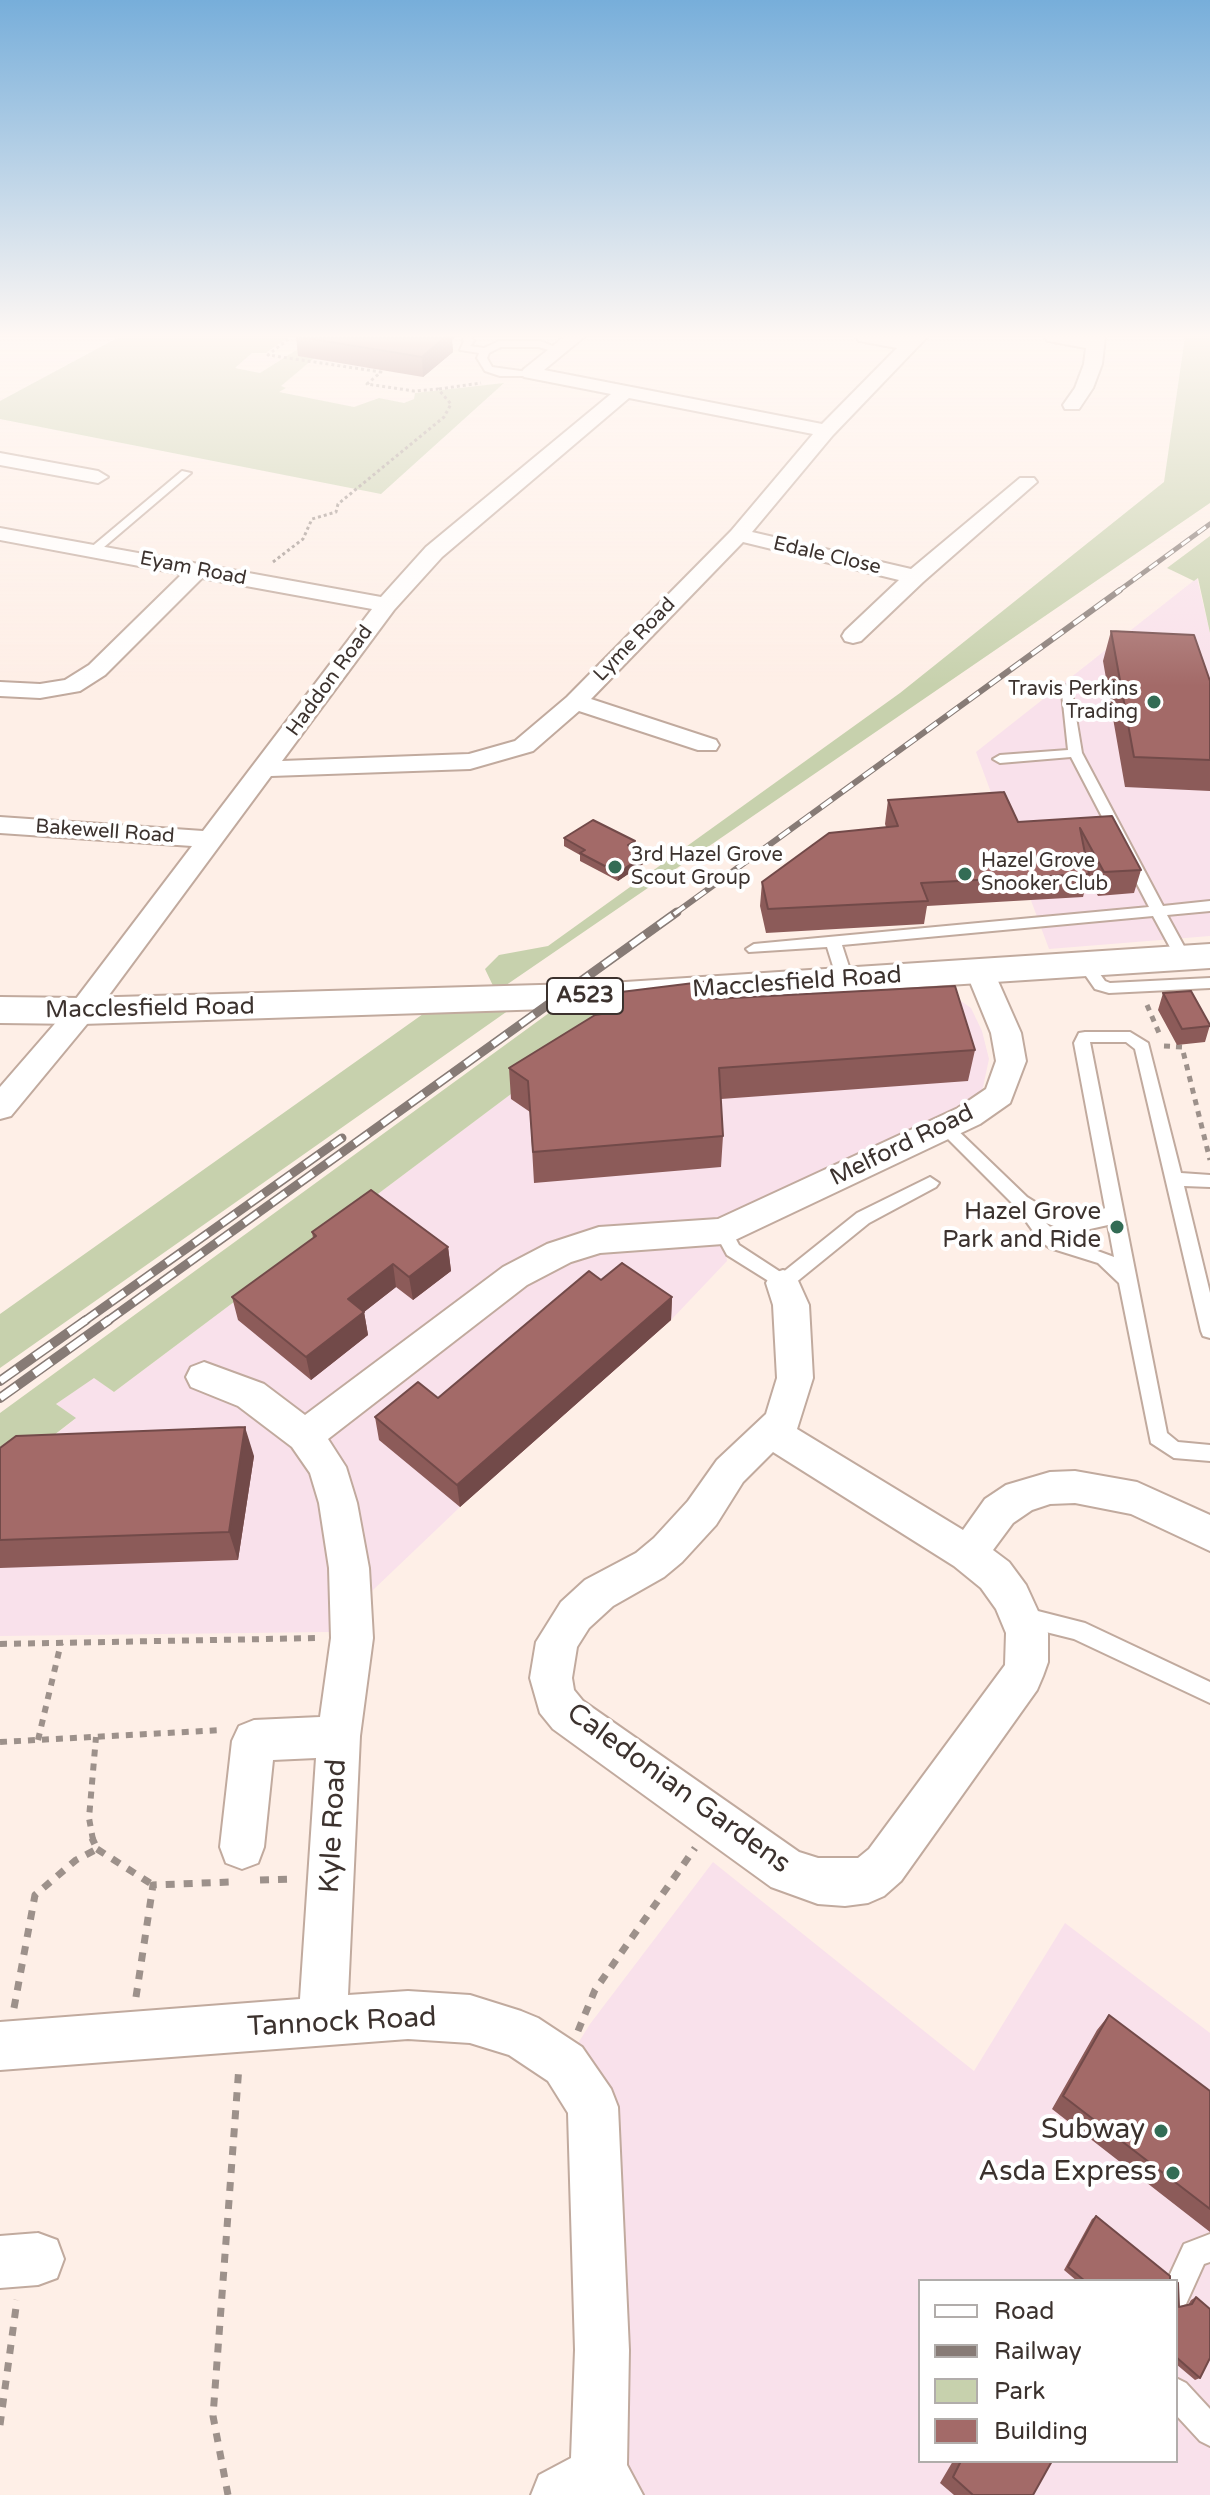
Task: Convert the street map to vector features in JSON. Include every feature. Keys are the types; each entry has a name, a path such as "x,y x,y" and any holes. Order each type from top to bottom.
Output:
{"highway":[{"name":"Macclesfield Road","path":"0,1010 82,1011 610,995 1087,966 1201,966"}],"street":[{"name":"Haddon Road","path":"0,1108 82,1011 386,605 434,552 552,453"},
{"name":"Lyme Road","path":"266,769 470,761 524,746 575,702 738,535 807,453"},
{"path":"0,459 98,477"},
{"name":"Edale Close","path":"853,636 915,577 1027,482"},
{"name":"Eyam Road","path":"0,534 386,605"},
{"name":"Edale Close","path":"738,535 915,577"},
{"path":"0,689 40,691 72,686 97,670 198,570"},
{"path":"575,702 707,745"},
{"name":"Bakewell Road","path":"0,825 210,839"},
{"name":"Melford Road","path":"305,1436 526,1270 559,1253 599,1240 702,1238 969,1116 999,1095 1011,1061 1006,1033 980,972"},
{"name":"Caledonian Gardens","path":"771,1432 968,1554 995,1575 1022,1617 1029,1647 1022,1676 885,1865 868,1880 845,1883 818,1881 787,1871 568,1715 555,1699 551,1678 557,1642 575,1615 599,1593 650,1565 668,1550 702,1513 730,1471 771,1432 782,1422 795,1378 791,1305 783,1283"},
{"path":"204,1377 251,1395 305,1436 327,1467 338,1503 349,1568 352,1634"},
{"path":"968,1554 999,1511 1020,1497 1050,1488 1085,1489 1137,1499 1210,1534"},
{"name":"Kyle Road","path":"323,2022 339,1736 352,1634"},
{"path":"247,1869 254,1741 339,1736"},
{"name":"Tannock Road","path":"4,2046 408,2015 470,2019 521,2035 565,2064 593,2107 602,2350 591,2488"}],"lane":[{"path":"93,551 186,473"},
{"path":"1065,687 1075,753 1155,909 1201,966 1134,989 1100,985 1087,966"},
{"path":"1000,759 1075,753"},
{"path":"754,949 1210,906"},
{"path":"833,941 845,979"},
{"path":"1210,1331 1141,1043 1130,1037 1085,1037 1082,1043 1158,1437 1174,1450 1210,1453"},
{"path":"944,1127 1021,1202 1046,1236 1056,1243 1104,1258 1127,1279"},
{"path":"1174,1179 1210,1181"},
{"path":"702,1238 733,1250 783,1283 863,1218 930,1183"},
{"path":"1021,1202 1040,1214 1072,1226 1102,1220 1114,1211"},
{"path":"1022,1617 1077,1630 1210,1693"},
{"path":"1178,2290 1194,2254 1210,2248"},
{"path":"1178,2395 1210,2431"}],"path":[{"path":"250,580 303,539 312,519 336,512 338,504 400,453"},
{"path":"1134,989 1150,1009 1164,1046 1183,1046 1210,1160"},
{"path":"0,1644 352,1634"},
{"path":"38,1740 61,1643"},
{"path":"0,1742 229,1730 254,1741"},
{"path":"96,1737 89,1818 91,1836 97,1849 153,1885 247,1869 330,1878"},
{"path":"565,2064 595,1990 713,1820"},
{"path":"4,2046 35,1895 76,1860 97,1849"},
{"path":"130,2036 153,1885"},
{"path":"228,2495 213,2416 242,2028"},
{"path":"0,2425 20,2260"}],"shaded area":[{"path":"1197,578 1210,633 1210,936 1049,949 976,752"},
{"path":"958,999 971,1008 982,1031 989,1059 983,1087 969,1116 723,1231 727,1261 671,1320 460,1507 329,1632 0,1636 0,1478 75,1419 56,1404 94,1377 114,1392 607,1022"},
{"path":"713,1862 974,2071 1065,1923 1210,2033 1210,2495 561,2495 599,2474 565,2064 590,2024"}],"green space":[{"path":"175,453 426,453 381,494"},
{"path":"1168,453 1210,453 1210,503 496,992 485,969 499,955 548,946 900,693 1164,482"},
{"path":"1210,536 1210,633 1198,578 1194,581 1167,568"},
{"path":"597,978 607,1022 114,1392 94,1378 56,1404 76,1418 0,1477 0,1413"},
{"path":"509,1010 0,1368 0,1314 423,1014"}],"building":[{"name":"Travis Perkins Trading","path":"1111,631 1194,635 1210,681 1210,760 1134,757"},
{"path":"1004,792 1018,822 1112,816 1141,870 1104,872 1080,828 1089,874 921,883 928,901 768,909 762,882 829,833 898,826 888,800"},
{"path":"593,820 635,841 628,845 646,854 618,873 580,853 585,850 564,838"},
{"path":"710,981 714,999 955,986 975,1050 719,1068 723,1136 533,1152 528,1081 509,1068 595,1015 615,1012 613,993"},
{"path":"1191,991 1210,1026 1182,1029 1163,993"},
{"path":"371,1190 448,1247 409,1277 393,1264 348,1299 364,1312 306,1357 232,1297 316,1236 312,1232"},
{"path":"622,1263 672,1297 457,1485 375,1417 418,1382 438,1398 589,1271 601,1280"},
{"path":"245,1427 229,1532 0,1540 0,1448 16,1436"},
{"name":"Asda Express","path":"1109,2015 1210,2091 1210,2209 1063,2096"},
{"path":"1096,2216 1170,2279 1083,2279 1068,2267"},
{"path":"1178,2283 1179,2307 1192,2304 1196,2297 1210,2309 1210,2358 1200,2378 1178,2359"},
{"path":"960,2463 1051,2463 1033,2495 973,2495 953,2477"}],"railway":[{"path":"1117,592 1210,524"},
{"path":"674,914 1120,590"},
{"path":"106,1322 677,912"},
{"path":"83,1322 342,1138"},
{"path":"0,1381 86,1320"},
{"path":"0,1398 109,1320"}],"place":[{"name":"Travis Perkins Trading","path":"1154,702"},
{"name":"3rd Hazel Grove Scout Group","path":"615,867"},
{"name":"Hazel Grove Snooker Club","path":"965,874"},
{"name":"Hazel Grove Park and Ride","path":"1117,1227"},
{"name":"Subway","path":"1161,2131"},
{"name":"Asda Express","path":"1173,2173"}]}
